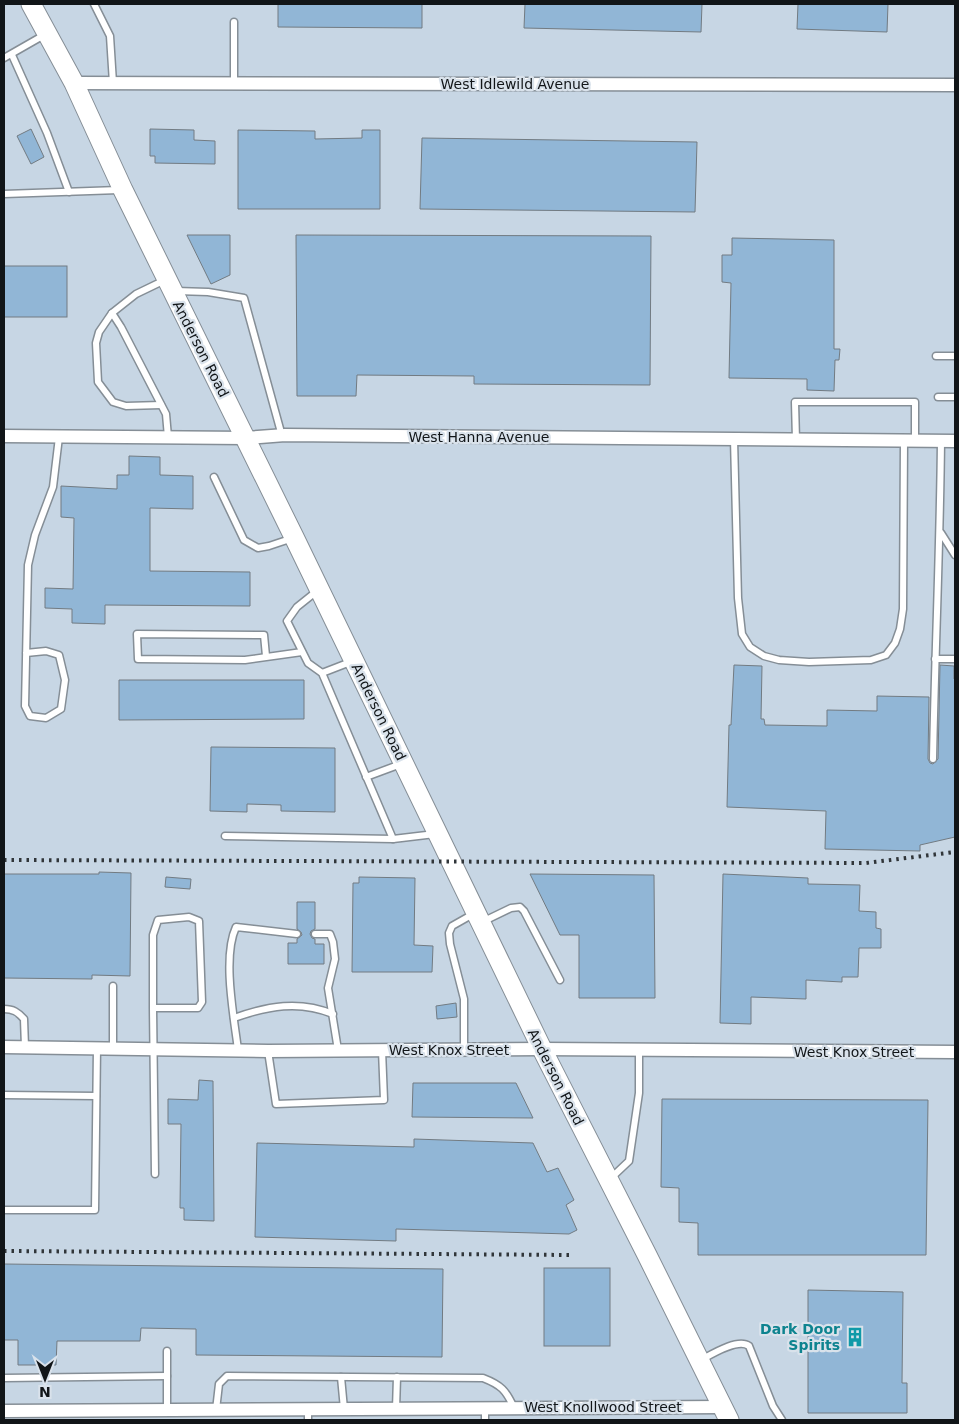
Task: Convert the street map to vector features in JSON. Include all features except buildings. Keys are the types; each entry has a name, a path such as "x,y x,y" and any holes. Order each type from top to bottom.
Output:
{"street":[{"name":"Anderson Road","path":"31,4 74,83 123,190 246,438 542,1050 726,1413"},
{"name":"West Idlewild Avenue","path":"74,83 955,85"},
{"name":"West Hanna Avenue","path":"4,436 955,441"},
{"name":"West Knox Street","path":"4,1047 268,1051 640,1050 955,1052"},
{"name":"West Knollwood Street","path":"4,1411 216,1410 308,1415 344,1409 396,1409 485,1414 514,1408 726,1413"}],"lane":[{"path":"94,4 110,36 114,83"},
{"path":"234,22 234,83"},
{"path":"4,58 47,33"},
{"path":"12,55 47,133 69,192"},
{"path":"4,194 123,190"},
{"path":"162,405 126,406 113,402 98,382 96,343 99,332 112,313 136,294 169,285 244,298 282,436"},
{"path":"112,313 162,405 166,414 168,437"},
{"path":"936,356 955,356"},
{"path":"938,397 955,397"},
{"path":"734,439 737,579 742,634 750,647 764,656 778,660 809,662 871,660 886,655 895,643 900,629 903,609 909,441 915,402 795,402 796,440"},
{"path":"26,654 46,651 59,655 65,680 61,709 46,718 30,716 25,706 26,654 28,565 34,535 54,487 59,437"},
{"path":"933,759 934,659 940,532 941,441"},
{"path":"214,477 244,540 258,548 294,537"},
{"path":"940,532 955,555"},
{"path":"319,589 296,607 287,621 308,663 322,673 393,839"},
{"path":"266,656 264,635 137,634 138,659 245,660 302,652"},
{"path":"934,659 955,659"},
{"path":"322,673 354,661"},
{"path":"366,777 404,763"},
{"path":"225,836 393,839 438,834"},
{"path":"464,1050 464,999 450,944 449,933 452,926 520,907 524,911 560,980"},
{"path":"154,1008 198,1008 202,1002 199,921 189,918 158,920 153,935 155,1174"},
{"path":"238,1050 230,970 231,937 236,927 297,934"},
{"path":"315,934 330,934 333,942 335,959 328,988 338,1050"},
{"path":"113,986 114,1048"},
{"path":"234,1018 280,1006 304,1006 333,1014"},
{"path":"4,1009 10,1009 19,1013 24,1019 25,1048"},
{"path":"4,1210 95,1210 96,1048"},
{"path":"268,1051 276,1104 384,1100 382,1050"},
{"path":"609,1180 629,1161 639,1093 640,1050"},
{"path":"4,1095 96,1096"},
{"path":"700,1360 728,1347 743,1343 749,1346 773,1406 782,1420"},
{"path":"167,1350 167,1410"},
{"path":"4,1378 167,1376"},
{"path":"216,1410 219,1384 227,1376 483,1378 501,1387 508,1394 514,1408"},
{"path":"341,1377 344,1409"},
{"path":"396,1409 397,1377"}],"shaded area":[{"path":"4,4 955,4 955,1420 4,1420"}],"railway":[{"path":"4,860 866,863 955,852"},
{"path":"4,1251 571,1255"}],"place":[{"name":"Dark Door Spirits","path":"855,1337"}]}
